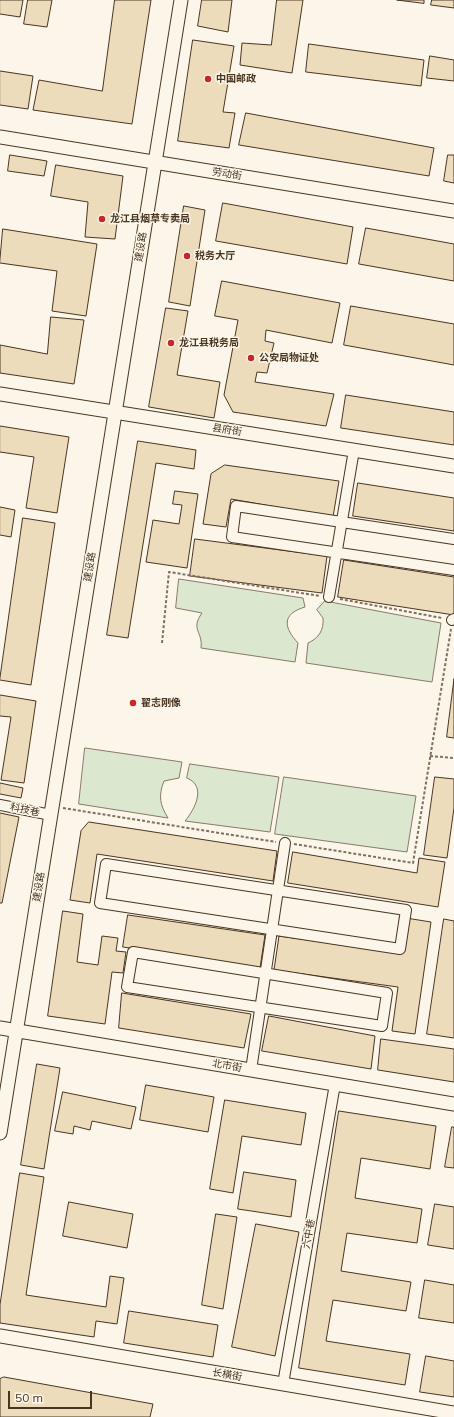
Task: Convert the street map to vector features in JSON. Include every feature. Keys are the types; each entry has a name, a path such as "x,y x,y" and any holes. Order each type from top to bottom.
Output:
{"street":[{"name":"建设路","path":"0,1133 181,0"},
{"name":"劳动街","path":"0,137 454,211"},
{"name":"县府街","path":"0,394 454,466"},
{"path":"329,597 354,450"},
{"path":"454,539 236,506 232,537 454,570"},
{"name":"科技巷","path":"0,805 51,811"},
{"path":"251,1070 285,843"},
{"path":"106,864 406,910 400,949 272,930 100,903 106,864"},
{"path":"133,952 387,993 382,1026 260,1009 127,988 133,952"},
{"name":"北市街","path":"0,1028 454,1104"},
{"name":"六中巷","path":"283,1384 335,1084"},
{"name":"长横街","path":"0,1336 454,1413"}],"path":[{"path":"51,811 285,843 413,863 453,619 329,597 170,572 162,643"},
{"path":"430,756 454,758"}],"green space":[{"path":"179,579 303,598 305,607 292,613 287,622 290,632 298,643 295,662 201,648 197,623 202,613 176,608"},
{"path":"325,601 441,623 432,682 306,663 308,643 315,639 322,630 323,618 317,610"},
{"path":"85,748 182,762 179,778 164,781 162,786 161,800 163,809 168,818 79,804"},
{"path":"190,764 279,777 270,832 185,821 195,804 198,792 197,786 187,778"},
{"path":"284,777 416,796 407,852 275,834"}],"building":[{"path":"0,0 23,0 20,17 0,14"},
{"path":"28,0 52,0 47,27 24,24"},
{"path":"115,0 151,0 132,124 33,110 39,80 102,91"},
{"path":"202,0 232,0 228,32 198,26"},
{"path":"277,0 303,0 292,73 240,65 242,43 271,45"},
{"path":"397,0 424,0 424,3"},
{"path":"432,0 454,0 454,8 431,5"},
{"name":"中国邮政","path":"193,40 234,46 223,112 235,113 229,148 178,141"},
{"path":"309,44 424,60 421,86 306,72"},
{"path":"430,56 454,60 454,81 427,78"},
{"path":"0,71 33,76 28,109 0,105"},
{"path":"246,113 434,148 429,176 239,145"},
{"path":"10,155 47,161 44,176 8,171"},
{"path":"448,155 454,155 454,183 444,181"},
{"name":"龙江县烟草专卖局","path":"56,165 123,176 115,239 85,237 88,202 51,196"},
{"path":"223,203 353,227 347,264 216,241"},
{"name":"税务大厅","path":"184,206 205,210 190,306 169,302"},
{"path":"366,228 454,244 454,281 359,264"},
{"path":"3,229 97,244 86,316 52,311 57,271 0,263"},
{"name":"公安局物证处","path":"222,281 340,303 332,343 266,330 265,341 274,343 267,373 257,372 255,382 334,394 326,426 233,412 224,395 238,320 215,316"},
{"path":"351,306 454,324 454,365 344,345"},
{"name":"龙江县税务局","path":"166,308 188,311 177,375 220,382 214,418 149,407"},
{"path":"51,317 84,320 74,384 0,373 0,345 47,354"},
{"path":"346,395 454,412 454,445 341,428"},
{"path":"0,426 69,437 57,513 26,508 34,457 0,452"},
{"path":"138,441 196,450 194,469 156,463 128,638 107,635"},
{"path":"225,465 339,481 333,517 231,499 226,527 203,524 211,474"},
{"path":"358,483 454,498 454,531 353,516"},
{"path":"175,491 198,494 187,568 146,562 153,520 179,524 182,505 173,504"},
{"path":"0,507 15,510 11,537 0,535"},
{"path":"23,518 55,523 31,685 0,680"},
{"path":"195,539 327,556 322,593 190,576"},
{"path":"344,560 454,577 454,615 338,597"},
{"path":"454,679 454,738 447,737"},
{"path":"0,695 36,701 24,783 1,780 11,717 0,716"},
{"path":"435,777 454,779 454,808 447,858 424,855"},
{"path":"0,783 23,788 21,798 0,794"},
{"path":"0,813 19,817 2,903 0,903"},
{"path":"89,822 277,851 273,881 97,854 90,903 70,900 81,831"},
{"path":"293,852 417,873 419,858 445,862 438,907 288,883"},
{"path":"63,911 83,914 77,962 98,965 102,936 118,938 116,951 126,952 123,973 112,972 105,1024 48,1016"},
{"path":"128,915 265,935 260,968 123,947"},
{"path":"406,918 431,922 415,1034 392,1031 398,987 274,970 279,936 401,953"},
{"path":"444,919 454,921 454,1038 427,1034"},
{"path":"122,993 251,1014 244,1048 119,1028"},
{"path":"269,1016 375,1036 371,1069 262,1051"},
{"path":"381,1039 454,1049 454,1082 378,1070"},
{"path":"37,1064 60,1068 44,1169 21,1165"},
{"path":"146,1085 214,1097 208,1132 140,1120"},
{"path":"63,1092 136,1107 131,1129 92,1121 90,1130 74,1126 73,1134 55,1131"},
{"path":"225,1100 306,1113 301,1145 242,1136 233,1193 210,1189"},
{"path":"339,1111 436,1126 430,1169 361,1158 355,1198 422,1209 417,1243 347,1233 341,1271 411,1282 406,1311 333,1300 326,1341 410,1354 405,1385 299,1368"},
{"path":"452,1127 454,1127 454,1168 445,1167"},
{"path":"244,1172 296,1180 291,1217 238,1209"},
{"path":"20,1173 44,1177 26,1295 106,1307 110,1276 124,1278 117,1324 96,1321 94,1337 0,1323 0,1305"},
{"path":"69,1202 133,1214 127,1248 63,1236"},
{"path":"435,1204 454,1207 454,1249 428,1245"},
{"path":"216,1214 237,1217 223,1309 202,1305"},
{"path":"256,1224 299,1232 275,1356 232,1347"},
{"path":"425,1280 454,1285 454,1323 419,1318"},
{"path":"129,1311 218,1325 213,1357 124,1343"},
{"path":"426,1356 454,1361 454,1397 420,1392"},
{"path":"4,1377 153,1404 150,1417 0,1417 0,1379"}],"place":[{"name":"中国邮政","path":"208,79"},
{"name":"龙江县烟草专卖局","path":"102,219"},
{"name":"税务大厅","path":"187,256"},
{"name":"龙江县税务局","path":"171,343"},
{"name":"公安局物证处","path":"251,358"},
{"name":"翟志刚像","path":"133,703"}]}
